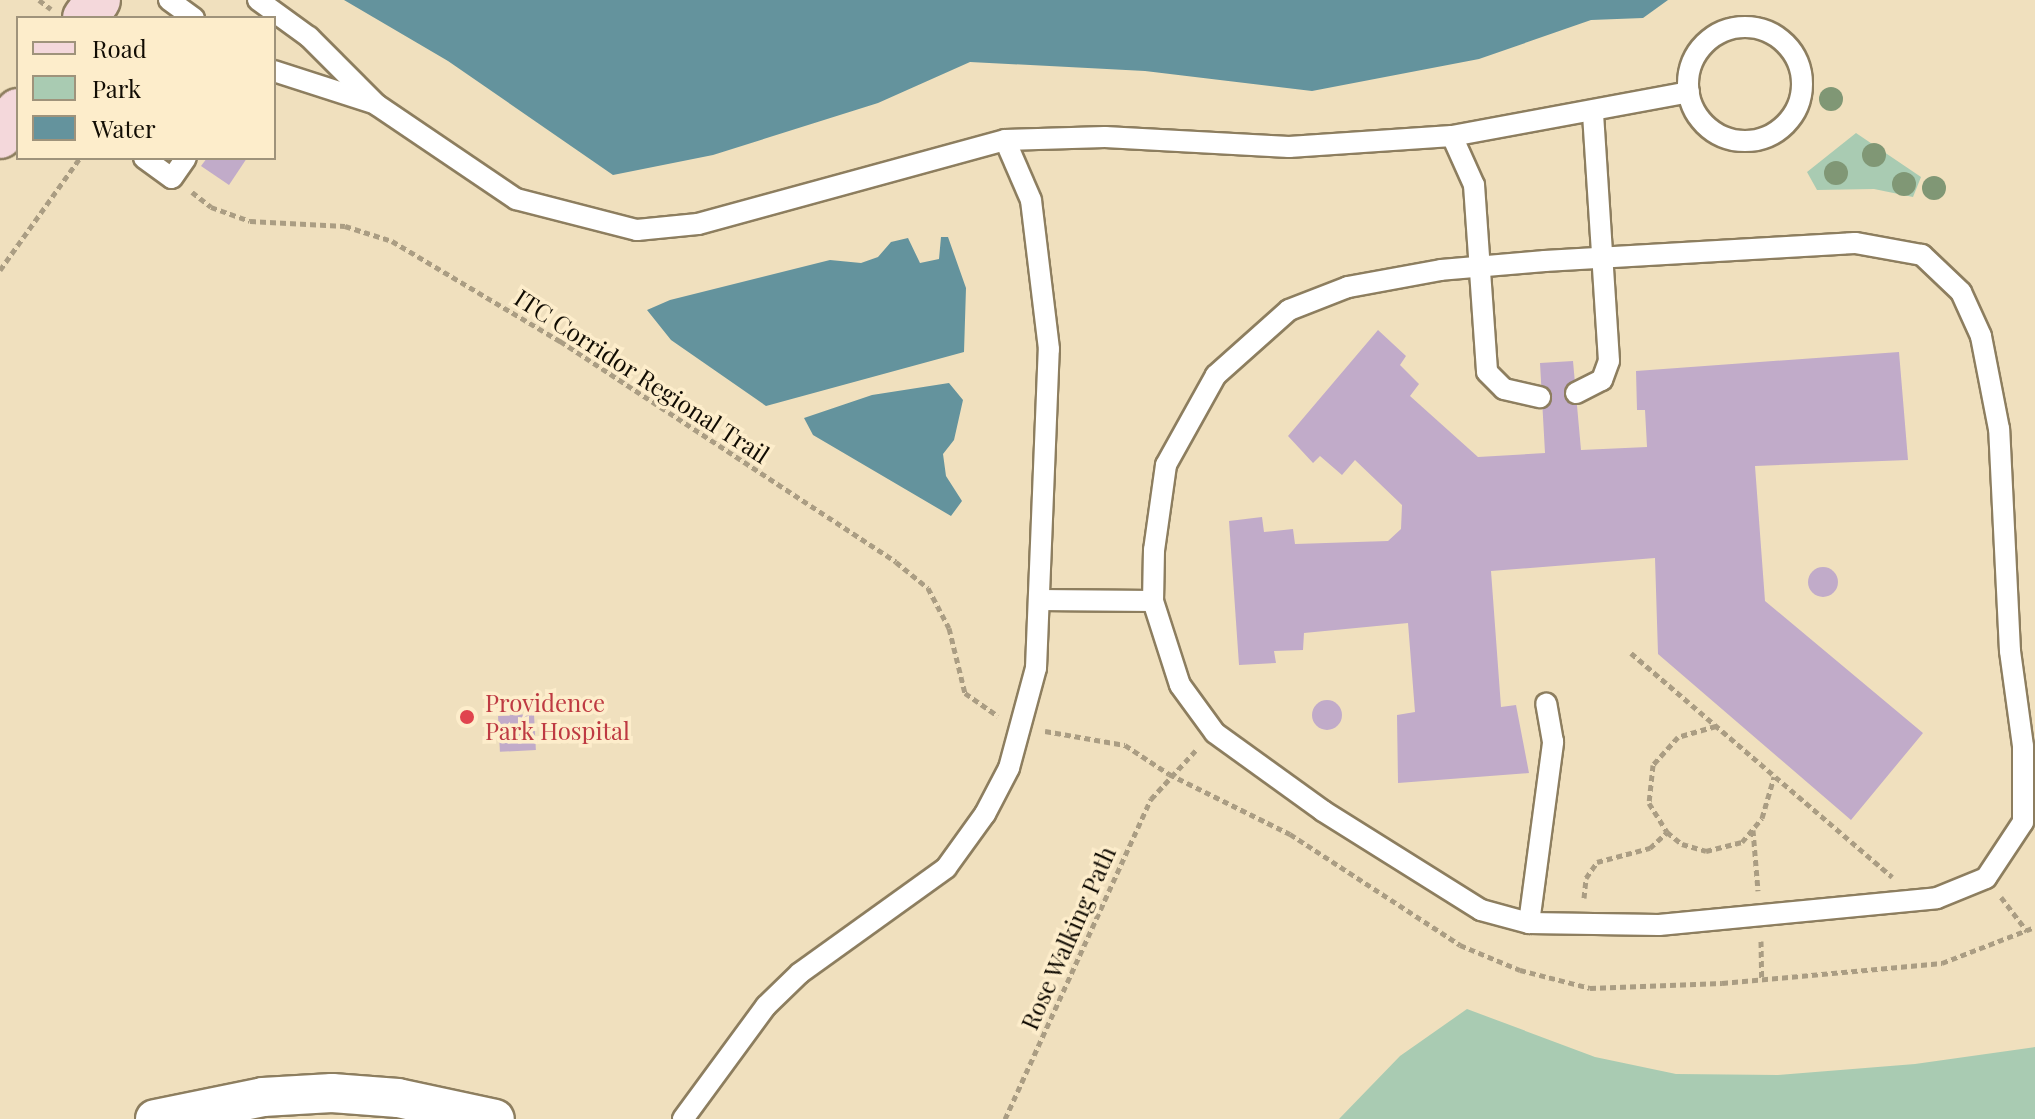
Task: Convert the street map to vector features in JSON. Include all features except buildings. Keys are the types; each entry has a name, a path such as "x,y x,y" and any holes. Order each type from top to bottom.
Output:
{"main road":[{"path":"0,136 16,114"}],"street":[{"path":"155,1119 263,1097 332,1093 398,1098 495,1119"}],"lane":[{"path":"169,0 191,16"},
{"path":"258,0 309,37 377,105 516,199 637,230 698,224 1005,140 1105,137 1289,147 1452,136 1689,92"},
{"path":"1741,27 1771,33 1794,55 1800,70 1800,102 1792,116 1768,136 1751,140 1734,139 1710,128 1694,108 1689,92 1693,61 1701,48 1712,37 1741,27"},
{"path":"276,72 377,105"},
{"path":"1576,393 1602,380 1609,361 1600,258 1593,111"},
{"path":"1452,136 1474,185 1487,372 1504,389 1540,397"},
{"path":"683,1119 766,1006 800,973 946,868 985,814 1009,768 1031,696 1039,600 1049,349 1031,200 1005,140"},
{"path":"147,160 172,178 185,160"},
{"path":"1855,243 1922,255 1961,292 1981,336 1999,429 2010,651 2023,746 2023,822 1986,878 1937,898 1659,925 1529,923 1481,910 1323,811 1215,733 1180,685 1153,601 1154,550 1166,465 1216,375 1289,310 1348,287 1479,266 1600,258 1855,243"},
{"path":"1039,600 1153,601"},
{"path":"1529,923 1553,742 1546,704"}],"path":[{"path":"0,270 79,160"},
{"name":"ITC Corridor Regional Trail","path":"172,178 231,215 345,226 392,241 560,341 896,562 928,588 949,628 965,693 1005,719"},
{"path":"1631,653 1893,878"},
{"path":"1716,726 1678,737 1653,765 1649,803 1667,832 1682,844 1706,851 1742,842 1762,818 1774,776"},
{"path":"1043,731 1057,734"},
{"name":"Rose Walking Path","path":"1005,1119 1094,934 1133,836 1169,774"},
{"path":"1585,903 1583,889 1597,862 1650,848 1667,832"}],"green space":[{"path":"1856,133 1921,177 1913,197 1874,189 1817,190 1807,172"},
{"path":"1467,1009 1595,1057 1676,1074 1778,1075 1915,1064 2035,1047 2035,1119 1339,1119 1400,1056"}],"water":[{"path":"344,0 1668,0 1643,18 1591,20 1479,59 1312,91 1145,71 970,62 878,103 713,155 613,175 448,61"},
{"path":"941,237 948,237 966,288 964,352 766,406 671,340 647,310 670,300 830,260 861,263 878,257 891,242 908,238 920,263 939,259"},
{"path":"949,383 963,400 954,440 943,454 946,476 962,501 951,516 813,435 804,418 872,395"}],"place":[{"name":"Providence Park Hospital","path":"467,717"}]}
